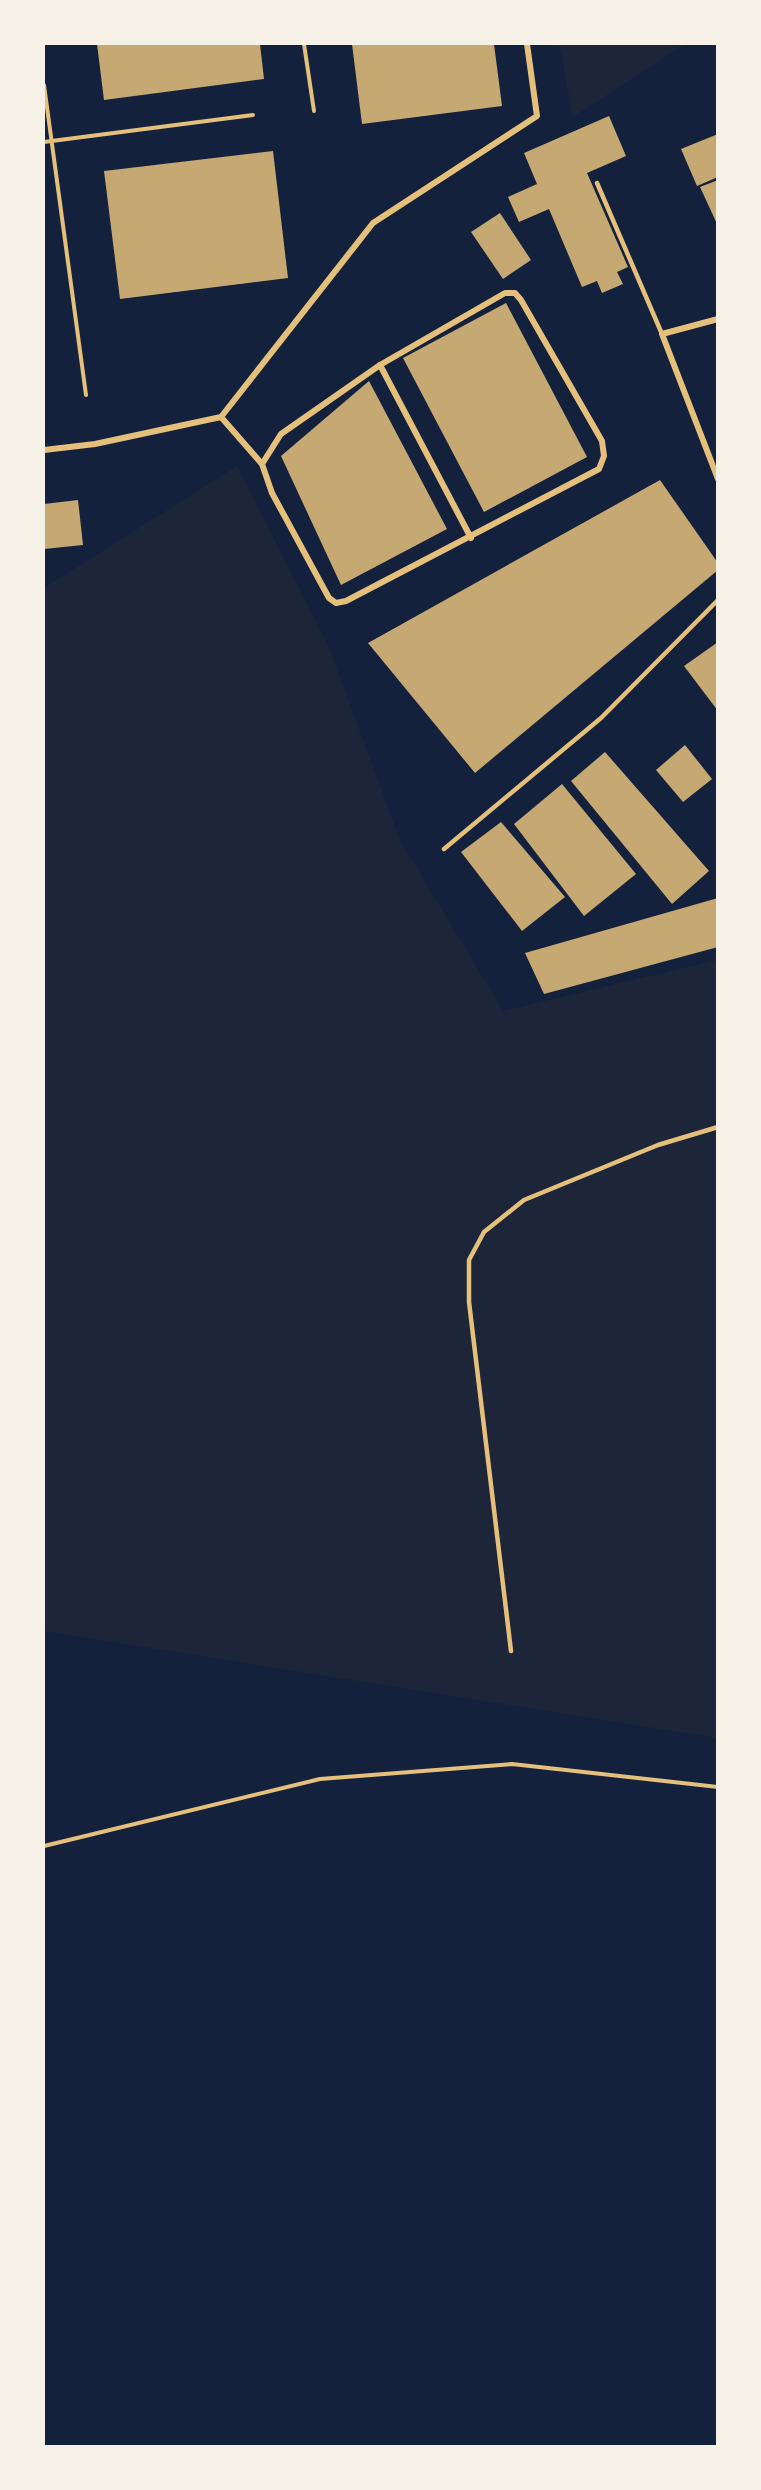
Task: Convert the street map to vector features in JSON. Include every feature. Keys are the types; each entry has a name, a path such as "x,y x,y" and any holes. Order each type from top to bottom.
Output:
{"street":[{"path":"44,450 95,444 221,417 374,223 537,116 527,44"},
{"path":"221,417 262,464 272,493 329,598 336,603 346,601 471,538 599,469 604,456 602,441 521,300 515,293 505,293 380,365 281,434 262,464"},
{"path":"717,319 662,334 717,479"},
{"path":"380,365 471,538"}],"lane":[{"path":"597,183 662,334"},
{"path":"444,849 601,718 717,600"},
{"path":"512,1651 469,1302 469,1260 484,1232 524,1200 658,1145 717,1127"}],"path":[{"path":"304,44 314,111"},
{"path":"44,85 86,395"},
{"path":"44,142 253,114"},
{"path":"44,1846 320,1779 512,1764 717,1787"}],"shaded area":[{"path":"559,44 685,44 573,117"},
{"path":"237,466 328,645 400,840 503,1011 717,960 717,1738 44,1631 44,588"}],"building":[{"path":"97,44 260,44 264,79 104,100"},
{"path":"352,44 494,44 502,106 362,124"},
{"path":"609,116 626,156 587,173 628,267 617,272 623,284 602,293 597,281 582,287 549,209 519,222 508,197 537,184 524,153"},
{"path":"718,134 718,177 697,186 681,149"},
{"path":"273,151 288,278 120,299 104,171"},
{"path":"718,180 718,226 700,187"},
{"path":"500,213 531,260 503,279 471,232"},
{"path":"506,303 587,457 484,512 403,358"},
{"path":"369,381 447,529 341,585 281,456"},
{"path":"660,480 718,563 718,570 475,773 368,643"},
{"path":"78,500 83,545 44,549 44,504"},
{"path":"718,642 718,711 684,666"},
{"path":"685,745 712,779 683,802 656,770"},
{"path":"605,752 709,871 672,904 571,781"},
{"path":"562,784 636,874 584,916 514,824"},
{"path":"501,822 565,897 522,931 461,852"},
{"path":"718,898 718,947 544,994 525,953"}]}
